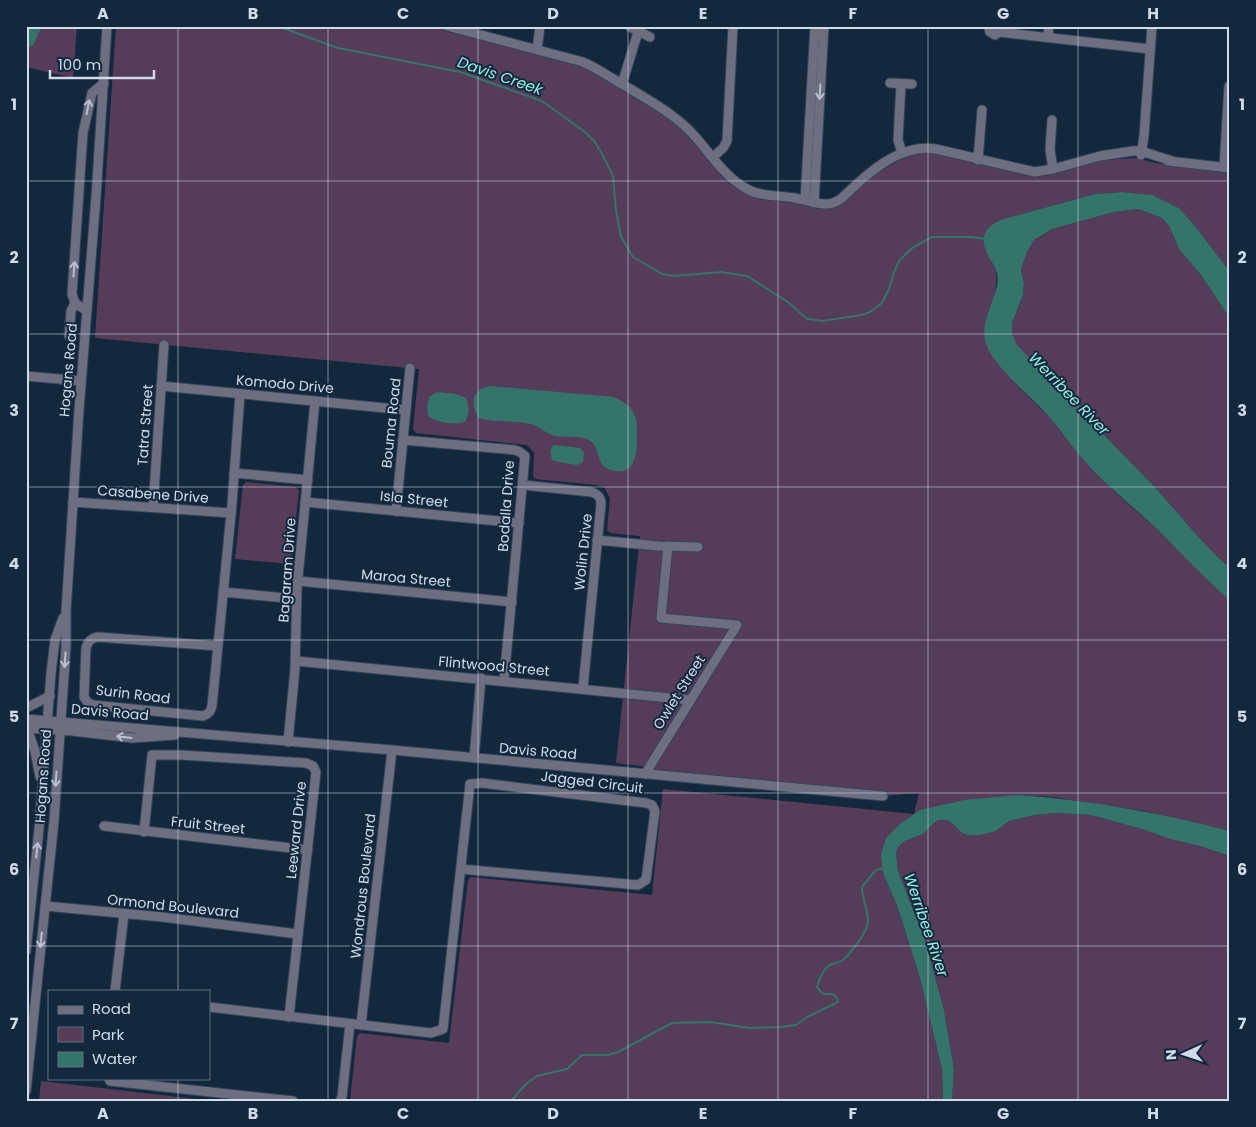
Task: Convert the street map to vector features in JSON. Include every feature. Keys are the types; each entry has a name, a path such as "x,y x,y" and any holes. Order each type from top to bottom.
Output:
{"street":[{"name":"Hogans Road","path":"26,1091 54,821 81,381 107,26"},
{"path":"447,26 461,28 582,62 651,101 673,116 732,178 751,191 763,194 828,204 839,200 869,174 902,153 914,149 930,148 1032,172 1053,169 1112,154 1124,157 1141,152"},
{"path":"537,50 540,26"},
{"path":"713,157 723,148 726,141 733,26"},
{"path":"810,201 817,66 815,26"},
{"path":"817,66 824,26"},
{"path":"988,26 993,34 999,32 1147,49"},
{"path":"1048,38 1049,26"},
{"path":"1146,26 1147,49"},
{"path":"1152,26 1147,49 1138,140 1141,152 1152,160 1227,167 1229,86"},
{"path":"622,84 634,30 650,37"},
{"path":"69,336 71,311 76,303 72,291 83,133 92,93 104,83"},
{"path":"890,83 912,84"},
{"path":"901,84 898,140 902,153"},
{"path":"978,160 982,110"},
{"path":"1052,120 1050,150 1053,169"},
{"name":"Hogans Road","path":"76,303 87,312"},
{"name":"Tatra Street","path":"153,507 164,345"},
{"name":"Bouma Road","path":"396,511 410,368"},
{"path":"26,376 81,381"},
{"name":"Komodo Drive","path":"161,386 406,410"},
{"name":"Surin Road","path":"218,646 93,638 89,641 86,648 84,697 88,703 93,705 206,715 210,712 212,706 218,646 223,592 231,513 240,394"},
{"name":"Bagaram Drive","path":"288,742 296,661 298,581 315,401"},
{"name":"Bodalla Drive","path":"403,440 519,451 523,454 525,459 523,486 504,680"},
{"path":"234,473 308,480"},
{"name":"Wolin Drive","path":"523,486 591,492 598,495 601,504 583,688"},
{"name":"Casabene Drive","path":"73,502 231,513"},
{"name":"Isla Street","path":"305,502 519,523"},
{"path":"597,540 668,546 698,546"},
{"name":"Owlet Street","path":"644,774 737,625 662,618 668,546"},
{"name":"Maroa Street","path":"298,581 512,602"},
{"path":"223,592 297,599"},
{"name":"Hogans Road","path":"26,951 29,900 55,640 66,611"},
{"name":"Flintwood Street","path":"296,661 504,680 690,700"},
{"path":"474,758 481,678"},
{"path":"26,708 50,696"},
{"name":"Davis Road","path":"26,719 47,726"},
{"name":"Davis Road","path":"27,728 60,726 392,750 883,796"},
{"path":"27,728 33,745 41,784"},
{"name":"Wondrous Boulevard","path":"361,1025 392,750"},
{"name":"Leeward Drive","path":"144,832 152,755 181,755 313,766 316,772 289,1017"},
{"name":"Jagged Circuit","path":"210,1007 432,1033 443,1029 470,784 482,783 646,803 652,805 655,811 646,880 638,885 461,869"},
{"name":"Fruit Street","path":"104,826 308,850"},
{"name":"Ormond Boulevard","path":"45,906 162,917 298,934"},
{"path":"115,990 124,914"},
{"path":"340,1101 350,1024"},
{"path":"110,1080 293,1101"}],"green space":[{"path":"26,26 77,26 73,78 26,67"},
{"path":"116,26 428,26 480,38 585,67 663,114 686,133 731,182 760,198 819,209 839,205 875,174 907,156 929,152 1031,176 1054,174 1103,160 1137,158 1155,163 1230,172 1230,272 1179,208 1151,195 1122,192 1095,194 1007,218 991,261 996,272 995,290 1016,384 1050,418 1086,463 1230,601 1230,831 1144,811 1052,797 1019,795 920,810 883,873 898,908 920,978 942,1069 943,1101 350,1101 357,1036 360,1033 449,1043 468,880 471,877 652,895 663,789 914,814 919,793 883,796 645,774 649,767 616,763 640,536 610,533 607,530 610,498 604,487 536,479 533,476 534,453 527,445 416,433 413,429 419,369 95,338"},
{"path":"1138,209 1162,218 1169,226 1179,249 1201,275 1230,319 1230,568 1199,538 1152,484 1015,344 1012,333 1012,323 1023,295 1024,284 1021,270 1027,252 1034,240 1052,229 1114,212"},
{"path":"246,482 296,487 299,490 291,564 235,559 243,485"},
{"path":"1057,813 1091,815 1230,856 1230,1101 952,1101 954,1069 944,1010 925,940 898,871 896,853 898,847 905,841 923,834 939,820 947,820 962,833 996,831 1009,821 1035,815"},
{"path":"41,1081 213,1101 39,1101"}],"water":[{"path":"26,26 42,26 33,45 27,48"},
{"path":"1122,192 1152,195 1179,208 1195,226 1230,272 1230,319 1201,275 1179,249 1169,226 1162,218 1138,209 1114,212 1052,229 1034,240 1027,252 1021,270 1024,284 1023,295 1012,323 1012,333 1016,344 1152,484 1199,538 1230,568 1230,601 1088,465 1043,410 1003,370 988,349 985,340 985,323 997,281 996,271 984,246 986,230 995,223 1007,218 1095,194"},
{"path":"490,386 614,397 630,408 636,419 637,442 634,461 627,469 614,471 603,466 593,443 585,438 555,436 531,424 478,418 474,408 474,397 481,389"},
{"path":"437,392 456,394 466,398 468,416 465,422 446,423 428,416 427,406 429,397"},
{"path":"554,445 580,448 584,453 583,462 577,465 553,461 550,453"},
{"path":"1019,795 1125,808 1178,818 1230,831 1230,856 1091,815 1057,813 1035,815 1009,821 996,831 980,835 962,833 947,820 939,820 923,834 905,841 898,847 896,853 898,871 925,940 944,1010 954,1069 952,1101 943,1101 942,1069 920,978 898,908 883,873 881,855 886,838 900,824 920,810 964,800"}],"waterway":[{"name":"Davis Creek","path":"277,26 338,48 460,72 542,101 585,132 595,142 613,176 621,237 633,257 662,274 674,276 721,272 747,276 788,302 807,319 823,321 870,312 882,303 899,261 912,248 932,237 986,239"},
{"path":"511,1101 526,1084 537,1076 567,1069 582,1055 608,1055 618,1052 672,1023 710,1022 750,1028 781,1027 796,1025 807,1017 838,1002 833,994 823,994 817,987 818,984 828,966 843,960 862,936 868,921 862,887 876,870 884,868"}],"water label":[{"name":"Werribee River","path":"1069,394"},
{"name":"Werribee River","path":"926,925"}]}
